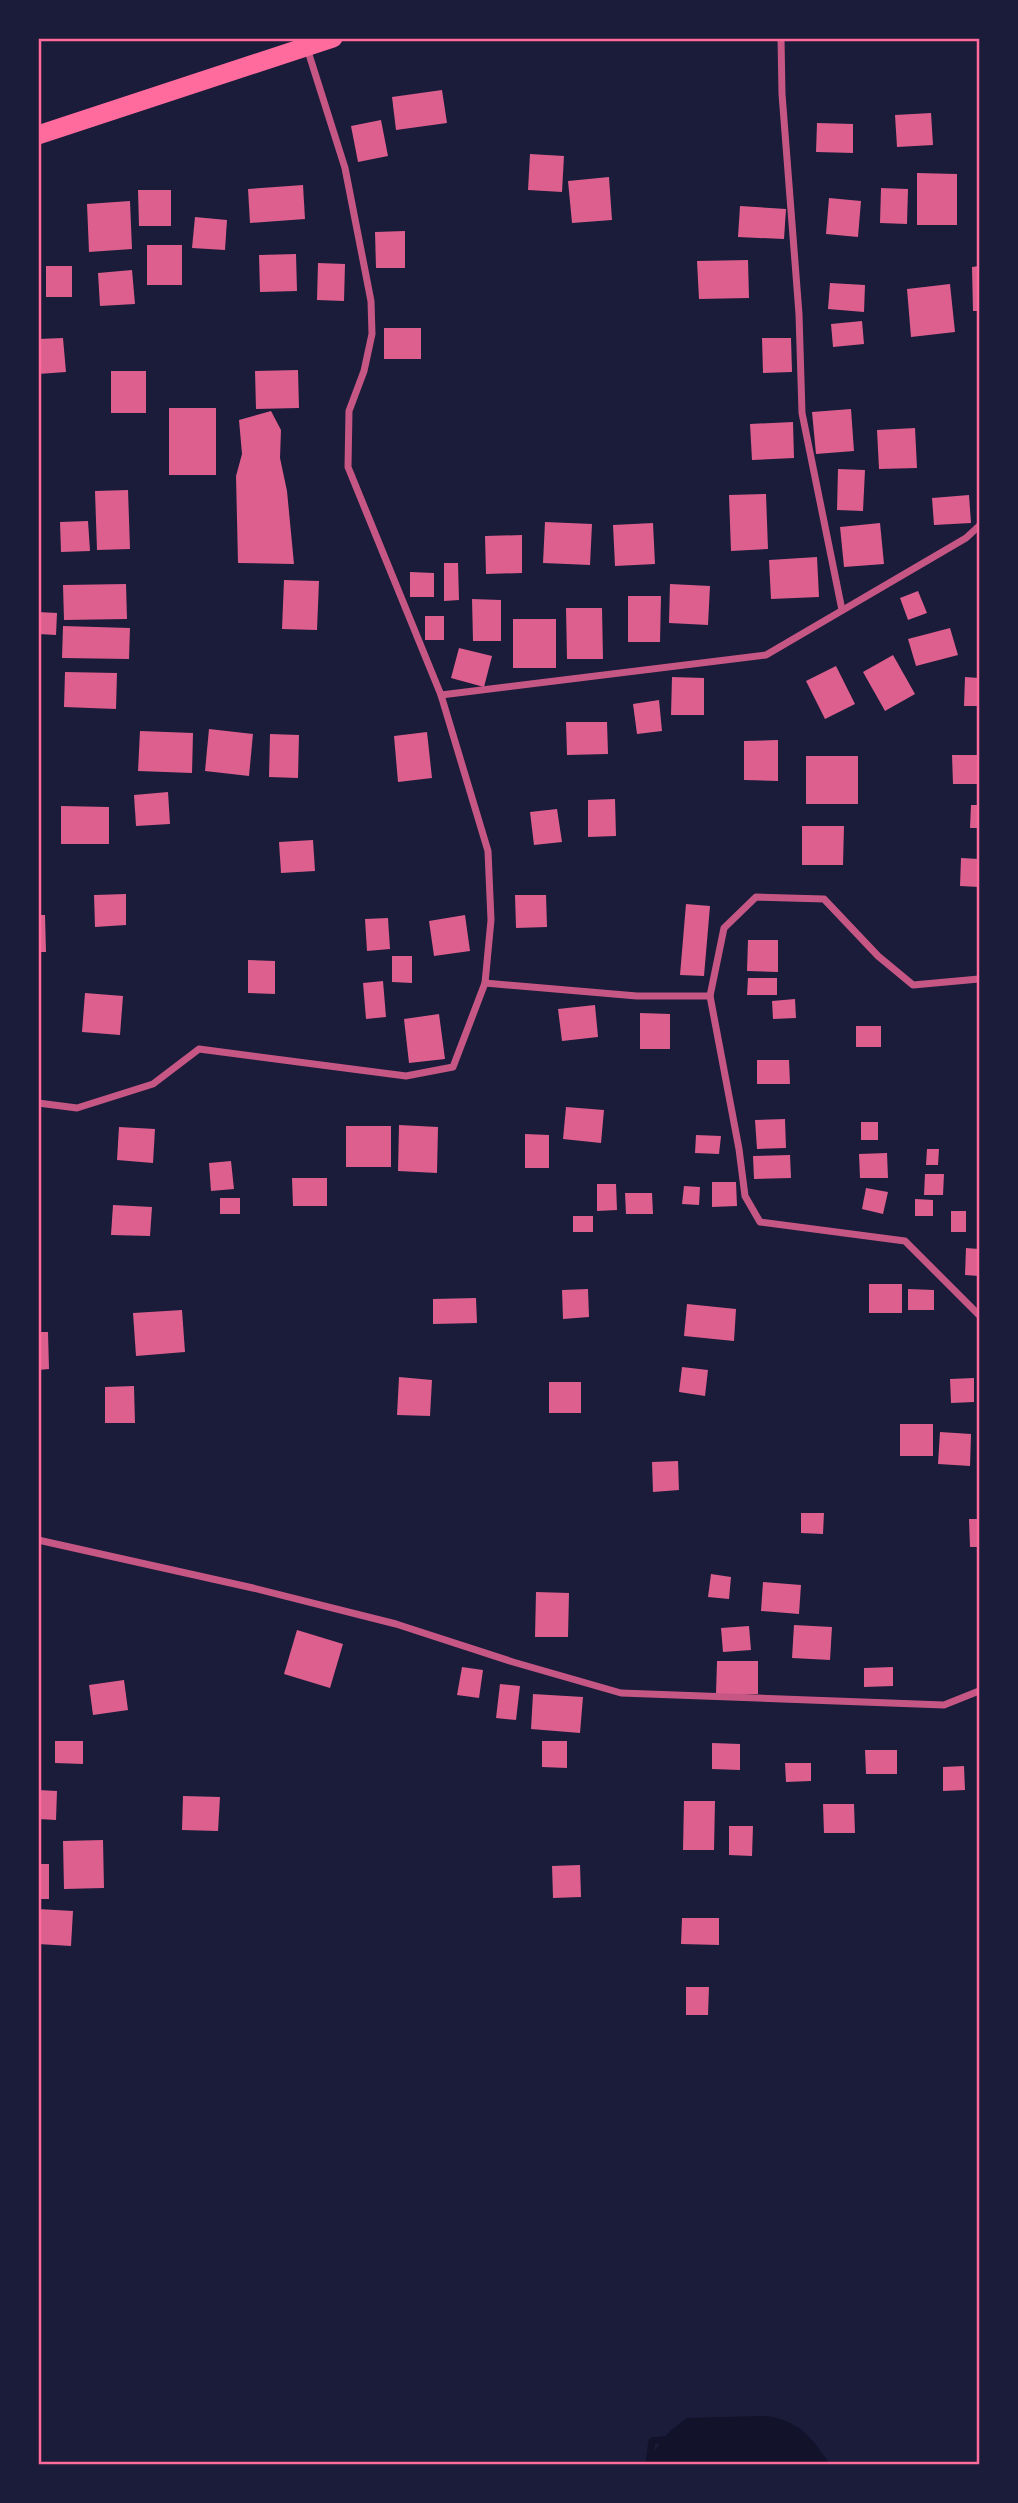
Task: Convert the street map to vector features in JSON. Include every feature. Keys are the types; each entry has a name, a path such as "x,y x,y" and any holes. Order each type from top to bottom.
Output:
{"highway":[{"path":"38,135 333,38"}],"street":[{"path":"781,38 782,94 799,314 802,413 842,610"},
{"path":"38,1103 77,1108 153,1084 199,1049 406,1076 453,1067 485,983 491,920 488,851 440,695 348,467 349,411 364,371 372,334 371,301 345,168 307,47"},
{"path":"440,695 766,654 966,538 979,526"},
{"path":"979,979 913,985 878,956 824,899 756,897 724,928 710,996 739,1149 745,1196 760,1222 822,1228 905,1241 979,1315"},
{"path":"485,983 637,996 710,996"},
{"path":"38,1540 253,1588 396,1624 621,1693 944,1705 979,1691"}],"shaded area":[{"path":"768,2416 790,2423 805,2433 830,2464 644,2464 670,2431 687,2418"}],"building":[{"path":"442,90 447,123 396,130 392,97"},
{"path":"931,113 933,145 897,147 895,115"},
{"path":"381,120 388,156 358,162 351,126"},
{"path":"817,123 853,124 853,153 816,152"},
{"path":"530,154 564,156 562,192 528,190"},
{"path":"917,173 957,174 957,225 917,225"},
{"path":"609,177 612,220 572,223 568,181"},
{"path":"303,185 305,219 250,223 248,189"},
{"path":"881,188 908,189 907,224 880,223"},
{"path":"138,190 171,190 171,226 139,226"},
{"path":"829,198 861,201 858,237 826,234"},
{"path":"130,201 132,249 89,252 87,204"},
{"path":"740,206 786,209 784,239 738,237"},
{"path":"195,217 227,220 225,250 192,248"},
{"path":"405,231 405,268 376,268 375,232"},
{"path":"147,245 182,245 182,285 147,285"},
{"path":"296,254 297,291 260,292 259,255"},
{"path":"748,260 749,298 699,299 697,261"},
{"path":"318,263 345,264 344,301 317,300"},
{"path":"46,266 72,266 72,297 46,297"},
{"path":"979,266 979,311 973,311 972,267"},
{"path":"132,270 135,304 100,306 98,273"},
{"path":"830,283 865,285 864,312 828,309"},
{"path":"950,284 955,332 911,337 907,289"},
{"path":"862,321 864,344 833,347 831,324"},
{"path":"384,328 421,328 421,359 384,359"},
{"path":"63,338 66,372 38,374 38,339"},
{"path":"762,338 791,338 792,372 763,373"},
{"path":"298,370 299,408 256,409 255,371"},
{"path":"111,371 146,371 146,413 111,413"},
{"path":"169,408 216,408 216,475 169,475"},
{"path":"851,409 854,451 816,454 812,412"},
{"path":"271,411 281,430 280,458 287,491 294,564 238,563 236,476 242,454 239,420"},
{"path":"793,422 794,458 752,460 750,424"},
{"path":"915,428 917,468 879,469 877,430"},
{"path":"838,469 865,470 863,511 837,510"},
{"path":"128,490 130,549 97,550 95,491"},
{"path":"766,494 768,549 731,551 729,495"},
{"path":"969,495 971,523 934,525 932,498"},
{"path":"88,521 90,551 61,552 60,522"},
{"path":"545,522 592,524 590,565 543,563"},
{"path":"653,523 655,564 615,566 613,525"},
{"path":"880,523 884,564 844,567 840,527"},
{"path":"522,535 522,573 486,574 485,536"},
{"path":"817,557 819,597 771,599 769,560"},
{"path":"444,563 458,563 459,600 444,601"},
{"path":"410,572 434,573 434,597 410,597"},
{"path":"284,580 319,581 317,630 282,629"},
{"path":"126,584 127,619 64,620 63,585"},
{"path":"670,584 710,586 708,625 669,623"},
{"path":"918,591 927,613 908,620 900,598"},
{"path":"628,596 661,596 660,642 628,642"},
{"path":"472,599 501,600 501,641 473,641"},
{"path":"566,608 602,608 603,659 567,659"},
{"path":"38,612 57,613 56,635 38,634"},
{"path":"425,616 444,616 444,640 425,640"},
{"path":"513,619 556,619 556,668 513,668"},
{"path":"63,626 130,628 129,659 62,658"},
{"path":"950,628 958,655 916,666 908,639"},
{"path":"459,648 492,656 484,687 451,678"},
{"path":"893,655 915,694 885,711 863,672"},
{"path":"836,666 855,704 825,719 806,681"},
{"path":"65,672 117,673 116,709 64,707"},
{"path":"672,677 704,678 704,715 671,715"},
{"path":"965,677 979,678 979,706 964,706"},
{"path":"659,700 662,731 637,734 633,704"},
{"path":"566,722 607,722 608,754 567,755"},
{"path":"209,729 253,734 249,776 205,771"},
{"path":"140,731 193,733 192,773 138,771"},
{"path":"427,732 432,778 398,782 394,736"},
{"path":"270,734 299,735 298,778 269,777"},
{"path":"778,740 778,781 744,780 744,741"},
{"path":"952,755 977,755 977,784 953,784"},
{"path":"806,756 858,756 858,804 806,804"},
{"path":"168,792 170,824 136,826 134,795"},
{"path":"615,799 616,836 588,837 588,800"},
{"path":"971,805 979,805 979,828 970,828"},
{"path":"61,806 109,807 109,844 61,844"},
{"path":"557,809 562,842 534,845 530,812"},
{"path":"802,826 844,826 843,865 802,865"},
{"path":"313,840 315,871 281,873 279,842"},
{"path":"961,858 979,859 979,887 960,886"},
{"path":"126,894 126,925 95,927 94,895"},
{"path":"515,895 546,895 547,927 516,928"},
{"path":"686,904 710,906 704,976 680,975"},
{"path":"38,915 45,915 46,952 38,952"},
{"path":"465,915 470,951 434,956 429,921"},
{"path":"388,918 390,949 367,951 365,919"},
{"path":"748,940 778,940 778,972 747,971"},
{"path":"392,956 412,956 412,983 392,982"},
{"path":"248,960 275,961 275,994 248,993"},
{"path":"748,978 777,978 777,995 747,995"},
{"path":"383,981 386,1017 366,1019 363,983"},
{"path":"85,993 123,996 120,1035 82,1032"},
{"path":"795,999 796,1018 773,1019 772,1001"},
{"path":"595,1005 598,1037 562,1041 558,1009"},
{"path":"640,1013 670,1014 670,1049 640,1049"},
{"path":"439,1014 445,1059 409,1063 404,1019"},
{"path":"856,1026 881,1026 881,1047 856,1047"},
{"path":"757,1060 789,1060 790,1084 757,1084"},
{"path":"566,1107 604,1110 601,1143 563,1139"},
{"path":"785,1119 786,1148 757,1149 755,1120"},
{"path":"861,1122 878,1122 878,1140 861,1140"},
{"path":"399,1125 438,1127 437,1173 398,1171"},
{"path":"346,1126 391,1126 391,1167 346,1167"},
{"path":"119,1127 155,1129 153,1163 117,1160"},
{"path":"525,1134 549,1135 549,1168 525,1168"},
{"path":"696,1135 721,1136 719,1154 695,1153"},
{"path":"927,1149 939,1149 938,1165 926,1165"},
{"path":"887,1153 888,1178 860,1178 859,1154"},
{"path":"790,1155 791,1178 754,1179 753,1156"},
{"path":"231,1161 234,1189 211,1191 209,1163"},
{"path":"925,1174 944,1174 943,1195 924,1195"},
{"path":"292,1178 327,1178 327,1206 293,1206"},
{"path":"712,1182 736,1182 737,1206 712,1207"},
{"path":"597,1184 616,1184 617,1210 597,1211"},
{"path":"684,1186 700,1187 699,1205 682,1204"},
{"path":"866,1188 888,1192 883,1214 862,1209"},
{"path":"625,1193 652,1193 653,1214 626,1214"},
{"path":"220,1198 240,1198 240,1214 220,1214"},
{"path":"915,1199 933,1200 933,1216 915,1216"},
{"path":"113,1205 152,1207 150,1236 111,1235"},
{"path":"951,1211 966,1211 966,1232 951,1232"},
{"path":"573,1216 593,1216 593,1232 573,1232"},
{"path":"38,1219 41,1219 41,1259 38,1258"},
{"path":"966,1248 979,1249 979,1276 965,1275"},
{"path":"869,1284 902,1284 902,1313 869,1313"},
{"path":"588,1289 589,1317 563,1319 562,1290"},
{"path":"908,1289 934,1290 934,1310 908,1310"},
{"path":"476,1298 477,1323 433,1324 433,1299"},
{"path":"687,1304 736,1309 734,1341 684,1336"},
{"path":"182,1310 185,1352 136,1356 133,1313"},
{"path":"38,1332 48,1332 49,1369 38,1370"},
{"path":"682,1367 708,1370 705,1396 679,1392"},
{"path":"399,1377 432,1380 430,1416 397,1415"},
{"path":"974,1378 974,1402 951,1403 950,1379"},
{"path":"549,1382 581,1382 581,1413 549,1413"},
{"path":"134,1386 135,1423 105,1423 105,1387"},
{"path":"900,1424 933,1424 933,1456 900,1456"},
{"path":"940,1432 971,1434 970,1466 938,1464"},
{"path":"678,1461 679,1490 653,1492 652,1462"},
{"path":"801,1513 824,1513 823,1534 801,1533"},
{"path":"969,1519 979,1519 979,1547 970,1547"},
{"path":"711,1574 731,1577 729,1599 708,1597"},
{"path":"763,1582 801,1585 799,1614 761,1611"},
{"path":"536,1592 569,1593 568,1637 535,1637"},
{"path":"794,1625 832,1627 830,1660 792,1658"},
{"path":"749,1626 751,1650 723,1652 721,1628"},
{"path":"297,1630 343,1644 330,1688 284,1674"},
{"path":"717,1661 758,1661 758,1694 716,1694"},
{"path":"462,1667 483,1670 479,1698 457,1695"},
{"path":"893,1667 893,1686 864,1687 864,1668"},
{"path":"124,1680 128,1710 93,1715 89,1685"},
{"path":"500,1684 520,1686 516,1720 496,1718"},
{"path":"533,1694 583,1697 580,1733 531,1729"},
{"path":"55,1741 83,1741 83,1764 55,1763"},
{"path":"542,1741 567,1741 567,1768 542,1767"},
{"path":"712,1743 740,1744 740,1770 712,1769"},
{"path":"865,1750 897,1750 897,1774 866,1774"},
{"path":"785,1763 811,1763 811,1781 786,1782"},
{"path":"964,1766 965,1790 943,1791 943,1767"},
{"path":"38,1790 57,1791 56,1820 38,1819"},
{"path":"183,1796 220,1797 218,1831 182,1830"},
{"path":"684,1801 715,1801 714,1850 683,1850"},
{"path":"823,1804 854,1804 855,1833 824,1833"},
{"path":"729,1826 753,1826 752,1856 729,1855"},
{"path":"103,1840 104,1888 64,1889 63,1841"},
{"path":"38,1864 49,1864 49,1899 38,1899"},
{"path":"580,1865 581,1897 553,1898 552,1866"},
{"path":"38,1909 73,1911 71,1946 38,1944"},
{"path":"682,1918 719,1918 719,1945 681,1944"},
{"path":"686,1987 709,1987 708,2015 686,2015"}],"waterway":[{"path":"649,2464 652,2441 669,2439"}]}
